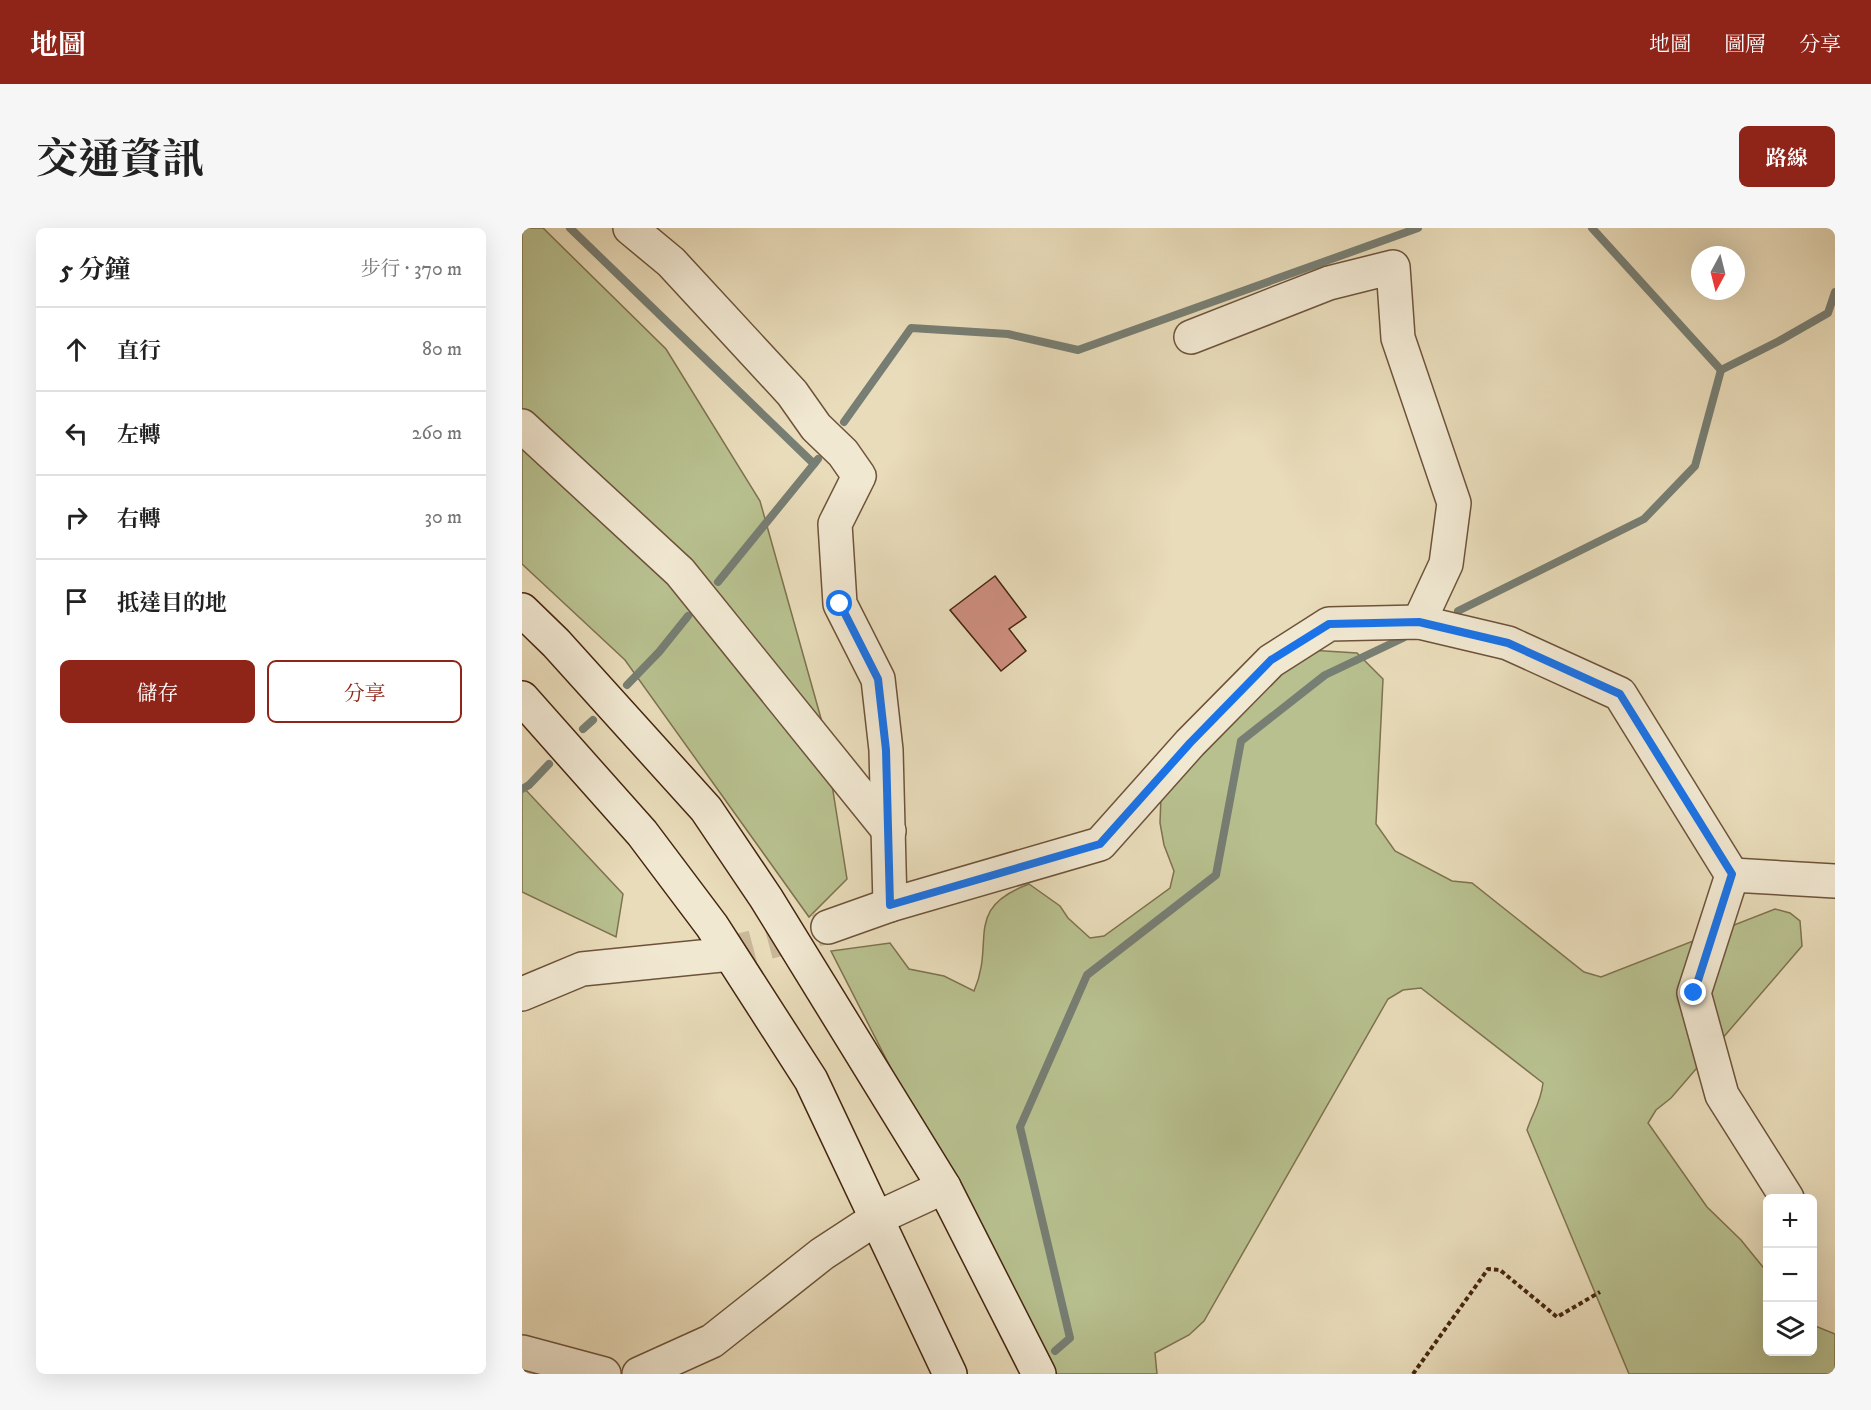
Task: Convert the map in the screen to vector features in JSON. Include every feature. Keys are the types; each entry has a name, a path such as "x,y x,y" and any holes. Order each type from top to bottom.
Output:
{"street":[{"path":"630,228 671,262 784,384 816,427 843,453 859,476 835,524 840,604 878,679 886,750 890,905"},
{"path":"1191,337 1329,283 1393,267 1398,338 1454,503 1446,564 1419,622"},
{"path":"522,426 680,572 889,831"},
{"path":"522,610 556,643 706,809 772,908 944,1187 1038,1374"},
{"path":"828,927 890,905 1100,844 1190,743 1271,660 1329,624 1419,622 1508,643 1620,694 1732,874 1694,993 1722,1095 1784,1194"},
{"path":"522,698 642,833 712,926 811,1080 950,1374"},
{"path":"1732,874 1835,881"},
{"path":"522,994 582,969 721,955"},
{"path":"639,1374 712,1341 822,1254 877,1218 944,1187"},
{"path":"522,1352 604,1374"}],"path":[{"path":"1413,1374 1488,1269 1500,1270 1557,1317 1600,1292"}],"green space":[{"path":"522,228 543,228 666,349 760,501 822,722 847,879 809,917 625,660 522,564"},
{"path":"1277,648 1357,653 1383,679 1376,824 1395,851 1452,881 1472,883 1584,972 1601,977 1775,909 1790,913 1800,921 1802,946 1671,1098 1656,1110 1648,1123 1707,1207 1741,1240 1763,1267 1763,1356 1817,1356 1817,1327 1835,1334 1835,1374 1629,1374 1527,1130 1539,1101 1543,1083 1421,988 1403,990 1388,999 1204,1321 1189,1335 1155,1353 1157,1374 1047,1374 831,951 890,943 909,969 944,976 974,991 980,973 988,916 995,904 1008,894 1029,884 1060,906 1068,918 1090,938 1104,936 1170,888 1174,871 1164,845 1160,823 1161,796 1168,775 1229,680 1243,673"},
{"path":"522,786 623,894 616,937 522,892"}],"building":[{"path":"995,576 1026,617 1009,629 1026,651 1001,671 950,610"}],"waterway":[{"path":"570,228 814,464 818,459"},
{"path":"844,422 911,328 1008,334 1078,350 1418,228"},
{"path":"1592,228 1721,370 1828,313 1835,292"},
{"path":"1458,611 1644,519 1695,466 1721,370"},
{"path":"718,582 814,464"},
{"path":"627,685 659,652 688,616"},
{"path":"1055,1351 1070,1338 1020,1127 1087,975 1216,875 1241,741 1325,675 1403,638"},
{"path":"583,729 593,720"},
{"path":"522,789 529,785 549,764"}],"tunnel":[{"path":"721,955 828,927"}],"route":[{"path":"840,604 878,679 886,750 890,905 1100,844 1190,743 1271,660 1329,624 1419,622 1508,643 1620,694 1732,874 1694,993"}]}
